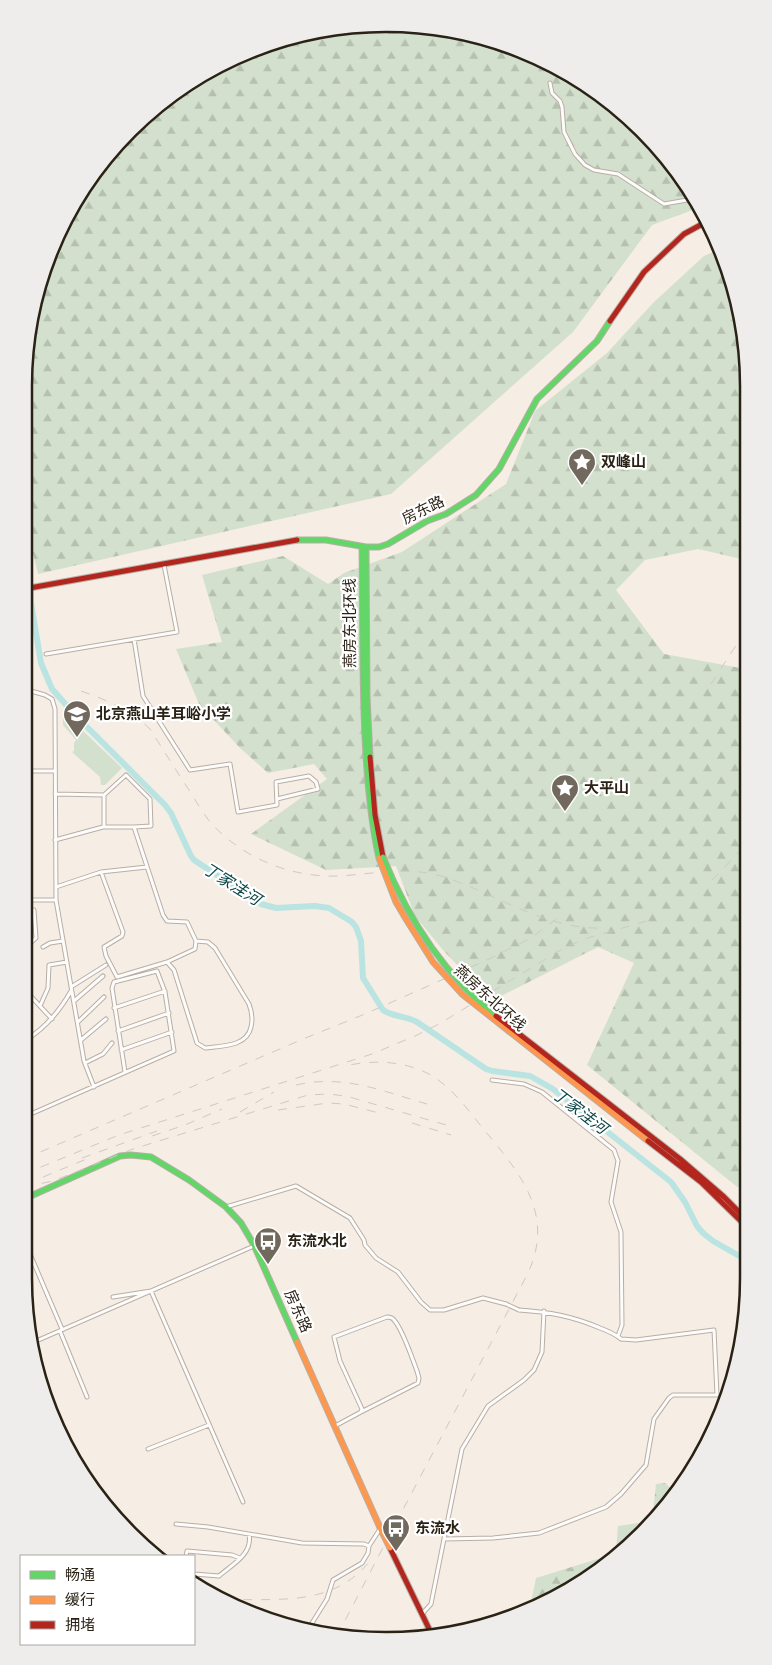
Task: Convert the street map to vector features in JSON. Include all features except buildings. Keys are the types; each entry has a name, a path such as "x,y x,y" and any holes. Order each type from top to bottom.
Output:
{"main road":[{"name":"房东路","path":"32,588 293,540 326,540 364,547 379,547 388,544 414,527 446,514 476,495 489,482 537,399 597,341 644,272 684,234 700,225"},
{"name":"燕房东北环线","path":"364,547 366,690 376,828 381,858 396,902 406,920 433,962 462,994 701,1182 740,1220"},
{"name":"燕房东北环线","path":"381,858 399,897 416,927 438,960 466,991 490,1012 680,1159 710,1184 740,1213"},
{"name":"房东路","path":"32,1195 120,1156 151,1157 189,1180 226,1207 241,1223 254,1245 381,1531 429,1629"}],"street":[{"path":"550,83 552,92 562,106 564,132 567,139 575,154 585,164 594,170 618,174 664,204 686,200"},
{"path":"46,654 176,632 164,565"},
{"path":"134,639 143,696 190,770 230,764 238,812 277,805 276,782 309,776 316,782 318,789 277,799"},
{"path":"32,691 52,699 55,709 56,900 85,1063 94,1087"},
{"path":"32,771 55,771"},
{"path":"55,794 104,795 126,775 150,799 151,826 104,827 56,840"},
{"path":"104,795 104,827"},
{"path":"101,872 123,932 122,936 104,947 106,956 117,977 167,962 195,948 196,942 187,922 166,920 134,827"},
{"path":"56,887 101,872 147,867"},
{"path":"32,900 56,900"},
{"path":"32,910 34,910 36,938 32,942"},
{"path":"43,947 50,943 63,941"},
{"path":"167,962 174,970 197,1042 205,1048 245,1040 252,1024 252,1011 249,1004 215,948 208,942 196,942"},
{"path":"40,1006 48,988 49,965 67,962"},
{"path":"32,1036 52,1019 71,989 106,965"},
{"path":"32,1114 174,1051 165,991 158,971 114,982 112,988 120,1050 125,1072"},
{"path":"74,1001 102,976"},
{"path":"114,1008 165,991"},
{"path":"78,1022 104,997"},
{"path":"33,999 52,1019"},
{"path":"118,1031 169,1013"},
{"path":"81,1040 106,1019"},
{"path":"120,1050 172,1032"},
{"path":"85,1063 103,1054 112,1043"},
{"path":"492,1080 524,1084 542,1092 614,1150 618,1161 611,1202 620,1232 622,1325 618,1336"},
{"path":"226,1207 296,1186 350,1218 364,1240 365,1246 376,1258 398,1272 421,1302 430,1310 444,1310 482,1298 506,1304 519,1310 559,1314 583,1321 621,1339 636,1340 714,1330 717,1395 673,1395 669,1398 654,1418 646,1465 621,1494 606,1507 539,1533 493,1538 444,1539"},
{"path":"38,1340 254,1245"},
{"path":"32,1259 62,1330 60,1330 87,1397"},
{"path":"113,1297 151,1291"},
{"path":"151,1291 243,1502"},
{"path":"422,1614 431,1604 462,1449 488,1406 524,1380 534,1370 542,1352 544,1312"},
{"path":"335,1426 418,1383 417,1371 400,1330 391,1318 387,1317 334,1337 340,1361 362,1409 361,1412"},
{"path":"148,1449 210,1425"},
{"path":"176,1524 208,1527 302,1543 364,1544 369,1546"},
{"path":"311,1624 326,1599 333,1580 362,1563 368,1553 369,1546 381,1531"},
{"path":"195,1574 219,1576 248,1551 249,1534"},
{"path":"186,1555 187,1551 232,1555 240,1558"}],"green space":[{"path":"363,33 409,33 455,39 500,51 521,59 563,80 619,120 652,153 692,209 652,225 573,332 391,494 38,574 32,549 32,386 39,317 51,272 59,251 80,209 120,153 153,120 209,80 251,59 272,51 317,39"},
{"path":"713,252 721,272 733,317 739,363 740,559 698,549 645,560 616,590 664,654 740,668 740,1189 587,1065 634,963 598,947 491,1001 443,950 415,916 396,866 326,870 251,834 327,779 314,764 268,773 240,748 199,704 176,649 222,642 202,575 283,556 328,584 344,573 402,552 506,484 535,411 607,353 654,302 704,256"},
{"path":"63,712 122,768 105,785 101,785 100,777 72,752 74,751 76,740 63,725"},
{"path":"665,1483 670,1488 653,1511 656,1484"},
{"path":"642,1522 616,1547 618,1526"},
{"path":"603,1557 563,1585 531,1601 536,1578"}],"waterway":[{"name":"丁家洼河","path":"32,609 41,663 52,689 76,716 165,805 171,813 194,860 261,904 276,908 315,906 329,908 352,922 361,941 363,978 383,1010 417,1022 486,1069 530,1076 553,1089 671,1182 703,1233 740,1256"}],"railway":[{"path":"711,684 740,639"},
{"path":"32,679 37,681"},
{"path":"81,691 118,706 150,729 210,822 237,846 268,863 286,869 321,876 403,871 428,873 461,883 563,924 606,928"},
{"path":"712,880 740,851"},
{"path":"32,1156 365,1014 489,959 531,938 562,915"},
{"path":"32,1171 119,1135 372,1054 439,1024 567,946 647,921"},
{"path":"341,1629 527,1275 535,1253 538,1232 535,1212 529,1194 520,1177 495,1143 450,1090 427,1073 408,1066 379,1062 349,1065"},
{"path":"296,1085 314,1082 347,1083 378,1089 427,1104"},
{"path":"240,1112 274,1092"},
{"path":"32,1185 53,1181 133,1149 308,1095 328,1094 346,1096 453,1127"},
{"path":"278,1110 328,1103 344,1104 379,1113"},
{"path":"152,1136 185,1125 222,1109"},
{"path":"412,1123 451,1135"},
{"path":"82,1158 157,1131"},
{"path":"43,1177 89,1158"},
{"path":"238,1600 286,1599 306,1597 324,1592 342,1585 358,1573 373,1557"}],"traffic: fast":[{"path":"297,540 326,540 366,547 379,547 388,544 427,521 446,514 476,495 499,469 537,399 597,341 610,321"},
{"path":"362,547 363,690 366,752 371,813 379,858"},
{"path":"366,547 367,696 370,757"},
{"path":"383,857 404,902 429,944 460,982 496,1016"},
{"path":"32,1195 120,1156 151,1157 189,1180 226,1207 241,1223 254,1245 297,1342"}],"traffic: slow":[{"path":"379,858 396,902 406,919 433,962 462,994 648,1141"},
{"path":"297,1342 382,1532"},
{"path":"382,1532 390,1548"}],"traffic: jam":[{"path":"610,321 644,272 684,234 700,225"},
{"path":"32,588 297,540"},
{"path":"370,757 375,815 383,857"},
{"path":"496,1016 680,1159 740,1213"},
{"path":"648,1141 701,1182 740,1220"},
{"path":"390,1548 429,1629"}],"place":[{"name":"双峰山","path":"582,486"},
{"name":"北京燕山羊耳峪小学","path":"77,738"},
{"name":"大平山","path":"565,812"},
{"name":"东流水北","path":"268,1265"},
{"name":"东流水","path":"396,1552"}]}
